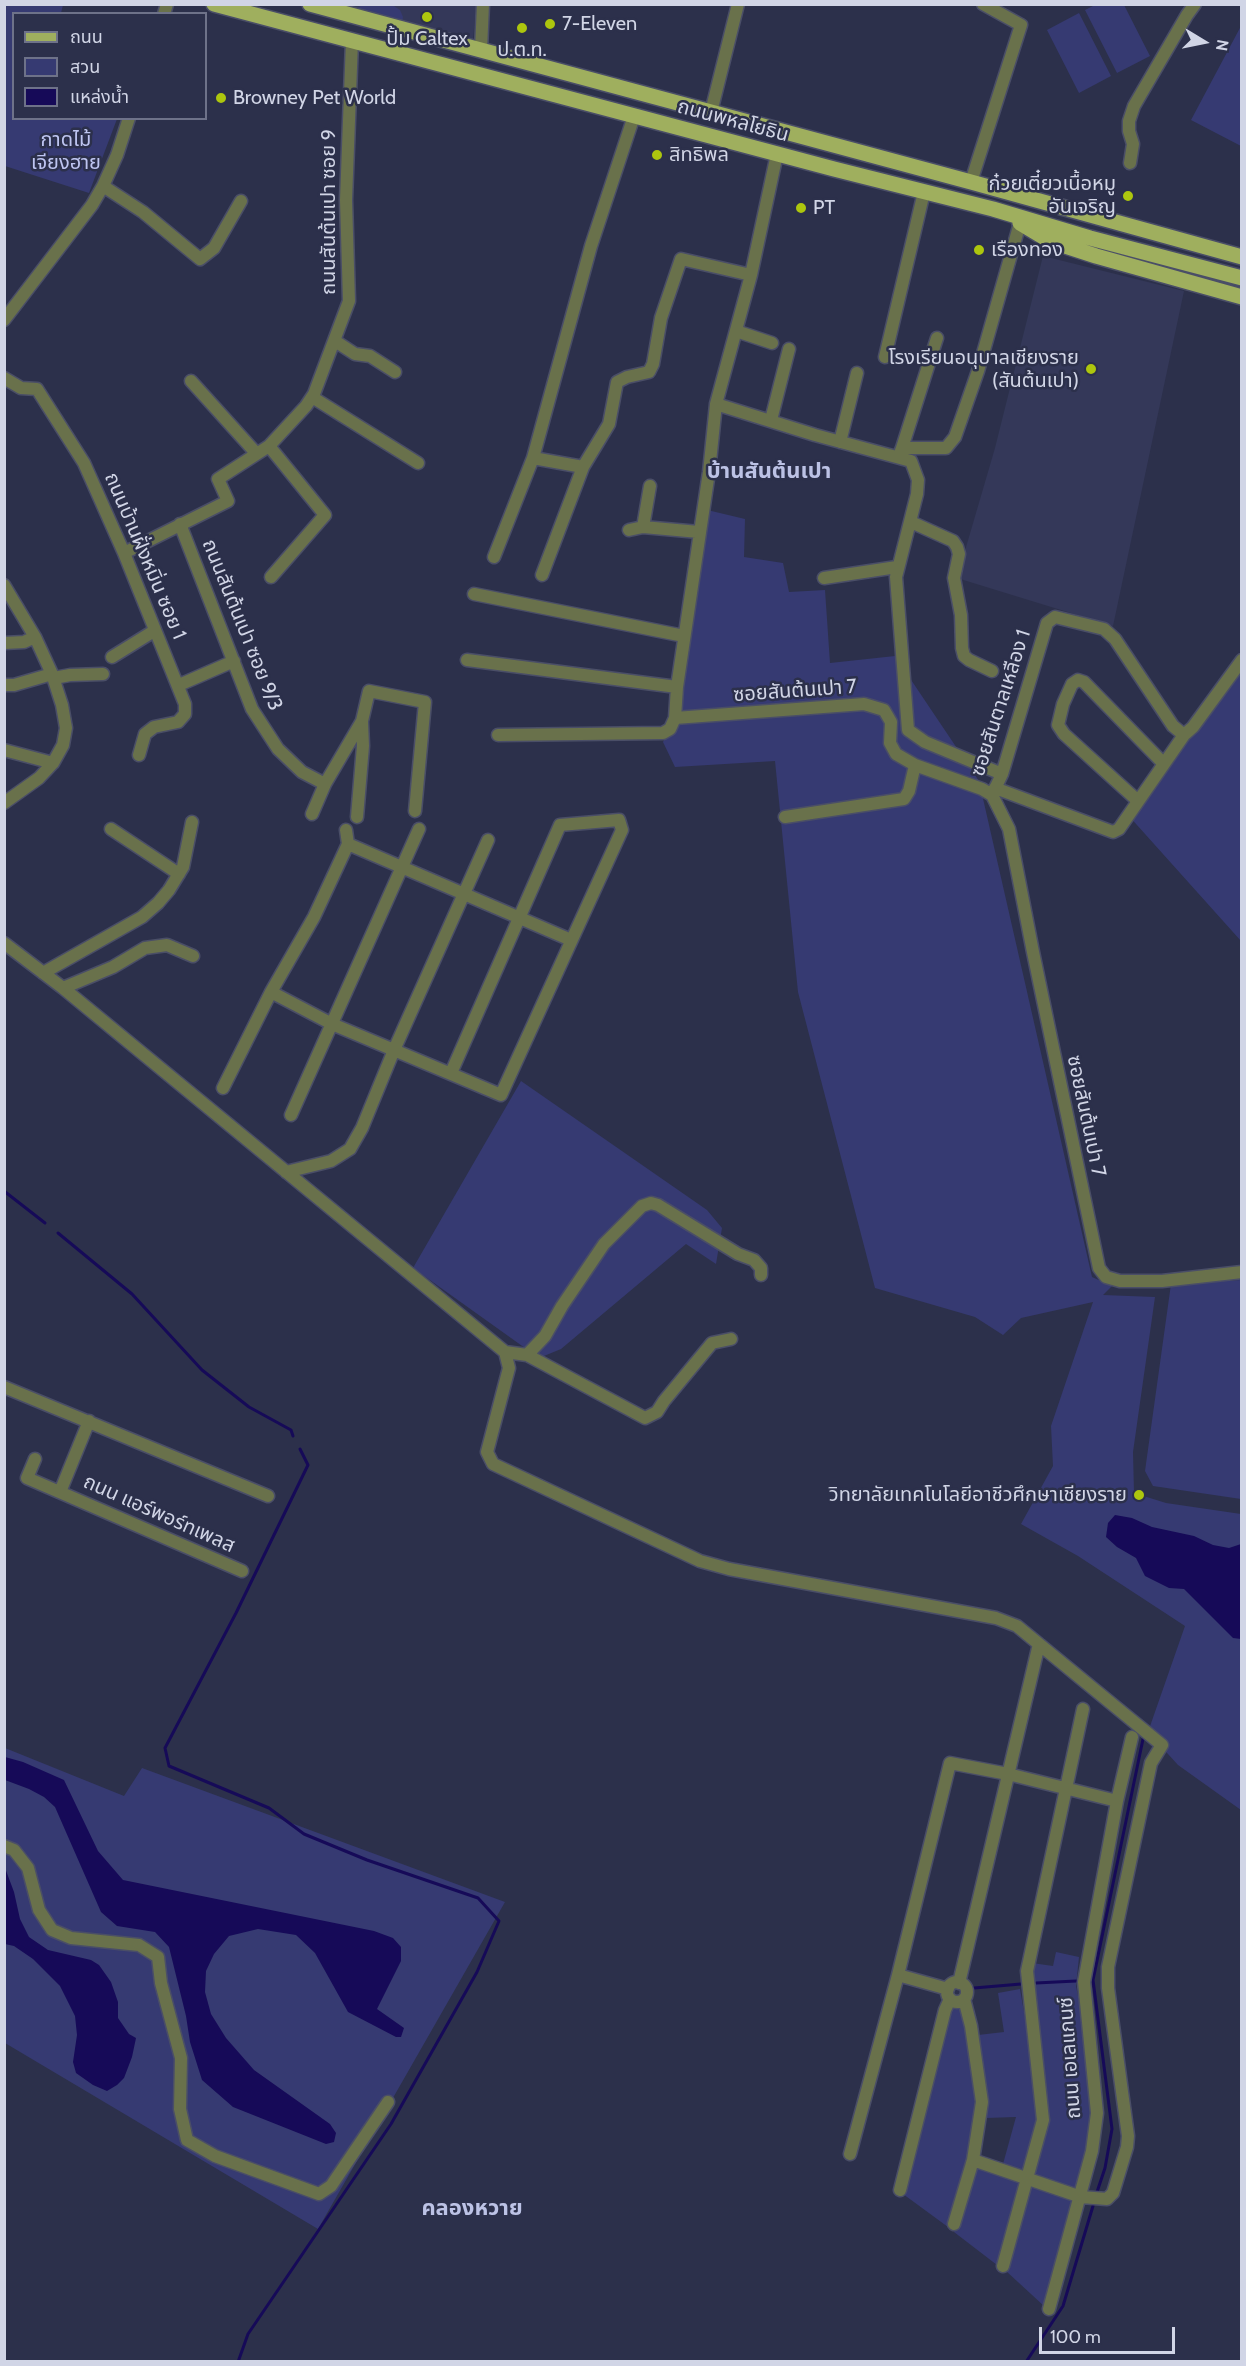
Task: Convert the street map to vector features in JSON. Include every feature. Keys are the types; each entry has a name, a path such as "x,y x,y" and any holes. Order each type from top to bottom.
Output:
{"main road":[{"name":"ถนนพหลโยธิน","path":"214,4 993,209 1090,238 1242,278"},
{"name":"ถนนพหลโยธิน","path":"310,4 1242,257"},
{"path":"993,209 1050,241 1242,297"}],"street":[{"path":"481,50 483,4"},
{"path":"711,112 738,4"},
{"path":"971,182 1021,25 983,4"},
{"path":"1130,162 1133,144 1129,130 1134,106 1195,4"},
{"name":"ถนนสันต้นเปา ซอย 9","path":"124,553 228,501 218,479 269,446 312,397 346,312 350,291 346,200 352,41"},
{"path":"494,557 533,458 591,246 634,116"},
{"path":"4,320 92,205 103,186 128,120"},
{"path":"498,735 663,733 670,729 675,718 677,687 716,404 751,275 777,154"},
{"path":"103,186 143,212 200,259 208,256 214,248 241,201"},
{"path":"885,357 924,192"},
{"path":"716,404 840,442 901,452 946,447 955,437 978,371 1020,223"},
{"path":"542,575 583,467 609,424 617,382 649,372 653,364 661,318 681,259 751,275"},
{"path":"736,331 772,343"},
{"path":"901,452 938,338"},
{"path":"334,341 355,354 370,356 395,372"},
{"path":"771,420 789,349"},
{"path":"840,442 857,373"},
{"name":"ถนนบ้านฝั่งหมิ่น ซอย 1","path":"4,378 21,388 36,389 89,473 185,704 185,714 178,722 150,729 142,738 139,755"},
{"path":"191,381 256,453"},
{"path":"312,397 418,463"},
{"path":"269,446 325,515 271,577"},
{"path":"901,452 911,461 918,480 910,522 897,567 896,588 908,730 925,742 1002,774"},
{"path":"533,458 583,467"},
{"path":"643,527 650,486"},
{"path":"910,522 953,541 957,547 959,554 954,578 961,615 964,656 992,671"},
{"name":"ถนนสันต้นเปา ซอย 9/3","path":"180,524 252,709 278,749 302,772 326,784"},
{"path":"629,530 643,527 699,532"},
{"path":"824,578 897,567"},
{"path":"4,585 35,637 53,676 66,728 63,745 53,763 39,778 4,803"},
{"path":"474,594 684,636"},
{"name":"ซอยสันตาลเหลือง 1","path":"994,791 1002,774 1047,623 1055,617 1104,629 1116,639 1173,726 1184,735"},
{"path":"112,657 154,631"},
{"path":"4,643 24,642 35,637"},
{"path":"467,660 677,687"},
{"path":"994,791 1109,832 1119,829 1184,735 1193,727 1242,660"},
{"path":"178,686 234,661"},
{"path":"4,685 14,685 53,676 103,674"},
{"path":"1138,801 1064,734 1058,725 1072,684 1078,680 1084,682 1164,764"},
{"path":"357,817 363,746 362,721 369,691 425,702 415,811"},
{"name":"ซอยสันต้นเปา 7","path":"675,718 864,704 884,710 891,722 890,742 896,754 915,765 982,789 994,791 1009,829 1099,1268 1106,1276 1120,1281 1162,1281 1242,1272"},
{"path":"312,813 362,721"},
{"path":"4,750 53,763"},
{"path":"785,818 904,799 909,791 915,765"},
{"path":"271,992 332,1023 501,1095 622,830 619,820 560,825 451,1073"},
{"path":"43,973 142,917 169,890 186,858 192,822"},
{"path":"291,1115 419,829"},
{"path":"111,830 179,874"},
{"path":"223,1088 271,992 314,917 348,844 346,830"},
{"path":"286,1172 331,1161 350,1149 362,1128 394,1050 488,840"},
{"path":"348,844 571,940"},
{"path":"4,943 63,988 505,1352 527,1355 645,1418 657,1412 712,1343 731,1339"},
{"path":"63,988 113,967 145,948 166,945 193,956"},
{"path":"527,1355 545,1336 562,1306 604,1244 642,1206 651,1203 658,1205 738,1254 754,1260 761,1268 761,1275"},
{"path":"505,1352 509,1368 488,1452 493,1464 700,1561 729,1569 996,1618 1017,1626 1162,1745 1151,1763 1108,1967 1108,1988 1127,2147 1113,2193 1107,2199 1081,2197 973,2160"},
{"path":"4,1387 268,1496"},
{"name":"ถนน แอร์พอร์ทเพลส","path":"60,1492 89,1421"},
{"name":"ถนน แอร์พอร์ทเพลส","path":"34,1459 27,1478 242,1571"},
{"path":"900,2190 1008,1774 1039,1644"},
{"name":"ถนน เอเลแกนซ์","path":"1003,2266 1043,2120 1027,1971 1083,1709"},
{"name":"ถนน เอเลแกนซ์","path":"1049,2309 1092,2151 1097,2113 1084,1982 1117,1801 1132,1737"},
{"path":"850,2154 898,1975 950,1763 1008,1774 1117,1801"},
{"path":"4,1846 14,1850 28,1868 39,1910 52,1930 71,1938 139,1945 158,1957 161,1983 181,2058 180,2109 187,2140 215,2156 319,2194 331,2186 388,2103"},
{"path":"898,1975 952,1990 964,1985 967,1990 964,1999 971,2026 982,2102 973,2160 954,2224"},
{"path":"952,1990 958,2002 964,1999"}],"shaded area":[{"name":"ปั้ม Caltex","path":"342,5 476,5 473,40 356,11"},
{"name":"โรงเรียนอนุบาลเชียงราย (สันต้นเปา)","path":"1043,256 1184,291 1113,626 957,578 995,448"}],"green space":[{"name":"กาดไม้ เจียงฮาย","path":"5,4 63,5 61,12 12,12 12,120 117,120 89,193 5,166"},
{"path":"1097,4 1124,5 1150,56 1117,73 1085,10"},
{"path":"362,5 394,6 400,10 403,17 402,24 354,10"},
{"path":"1079,13 1111,76 1079,93 1047,30"},
{"path":"1241,26 1241,146 1191,120"},
{"path":"703,509 745,519 744,557 783,563 789,592 825,590 830,663 895,656 979,781 1092,1277 1112,1286 1103,1295 1155,1297 1133,1452 1134,1493 1166,1503 1241,1514 1241,1810 1178,1765 1148,1732 1185,1626 1078,1556 1021,1524 1053,1466 1051,1426 1093,1302 1021,1318 1003,1335 975,1317 875,1288 798,992 775,761 675,767 663,742 675,718"},
{"path":"1241,660 1241,941 1128,815"},
{"path":"521,1081 707,1210 722,1228 716,1264 686,1244 561,1349 539,1358 413,1268"},
{"path":"1241,1280 1241,1499 1153,1486 1145,1471 1171,1284"},
{"path":"5,1748 124,1796 142,1768 505,1902 318,2229 5,2043"},
{"path":"1056,1952 1079,1957 1076,1986 1083,2021 1092,2113 1091,2137 1079,2192 1032,2175 1046,2120 1032,1963 1053,1966"},
{"path":"1020,1989 1032,2058 1038,2121 1024,2172 1003,2164 1016,2117 986,2118 978,2035 1004,2032 998,1993"},
{"path":"960,2007 968,2027 975,2098 974,2135 948,2227 903,2194 951,2009"},
{"path":"975,2166 1021,2180 997,2265 954,2232"},
{"path":"1030,2184 1075,2200 1044,2306 1006,2271"}],"water":[{"path":"1115,1515 1132,1518 1152,1527 1194,1536 1213,1545 1229,1548 1241,1544 1241,1639 1233,1638 1184,1589 1169,1588 1145,1576 1136,1558 1117,1547 1106,1537 1108,1523"},
{"path":"5,1757 23,1762 64,1780 98,1851 123,1880 374,1931 393,1938 401,1947 401,1961 377,2009 404,2028 401,2037 396,2037 348,2012 315,1953 296,1935 258,1929 229,1936 214,1954 206,1971 205,1992 211,2014 226,2038 254,2070 330,2124 336,2133 334,2142 326,2144 233,2107 202,2080 190,2042 169,1947 155,1932 117,1926 101,1912 55,1807 44,1797 5,1780"},
{"path":"5,1868 14,1892 20,1919 29,1937 48,1950 91,1960 99,1965 111,1982 118,2002 118,2018 129,2034 136,2038 124,2078 107,2091 93,2085 76,2073 73,2062 77,2035 75,2016 60,1986 33,1959 14,1946 5,1944"}],"waterway":[{"path":"4,1191 45,1223"},
{"path":"58,1233 132,1294 202,1370 249,1407 291,1430 293,1436"},
{"path":"238,2362 248,2334 391,2124 477,1972 499,1921 478,1898 367,1860 304,1834 269,1808 169,1766 165,1748 236,1613 308,1465 300,1449"},
{"path":"1097,2192 1105,2168 1112,2129 1093,1980 1143,1739"},
{"path":"1036,1983 1076,1981"},
{"path":"974,1988 1021,1984"},
{"path":"1026,2362 1063,2306 1093,2206"}],"place":[{"name":"ปั้ม Caltex","path":"427,17"},
{"name":"7-Eleven","path":"550,24"},
{"name":"ป.ต.ท.","path":"522,28"},
{"name":"Browney Pet World","path":"221,98"},
{"name":"สิทธิพล","path":"657,155"},
{"name":"ก๋วยเตี๋ยวเนื้อหมู อันเจริญ","path":"1128,196"},
{"name":"PT","path":"801,208"},
{"name":"เรืองทอง","path":"979,250"},
{"name":"โรงเรียนอนุบาลเชียงราย (สันต้นเปา)","path":"1091,369"},
{"name":"วิทยาลัยเทคโนโลยีอาชีวศึกษาเชียงราย","path":"1139,1495"}],"district":[{"name":"บ้านสันต้นเปา","path":"769,472"},
{"name":"คลองหวาย","path":"472,2209"}]}
